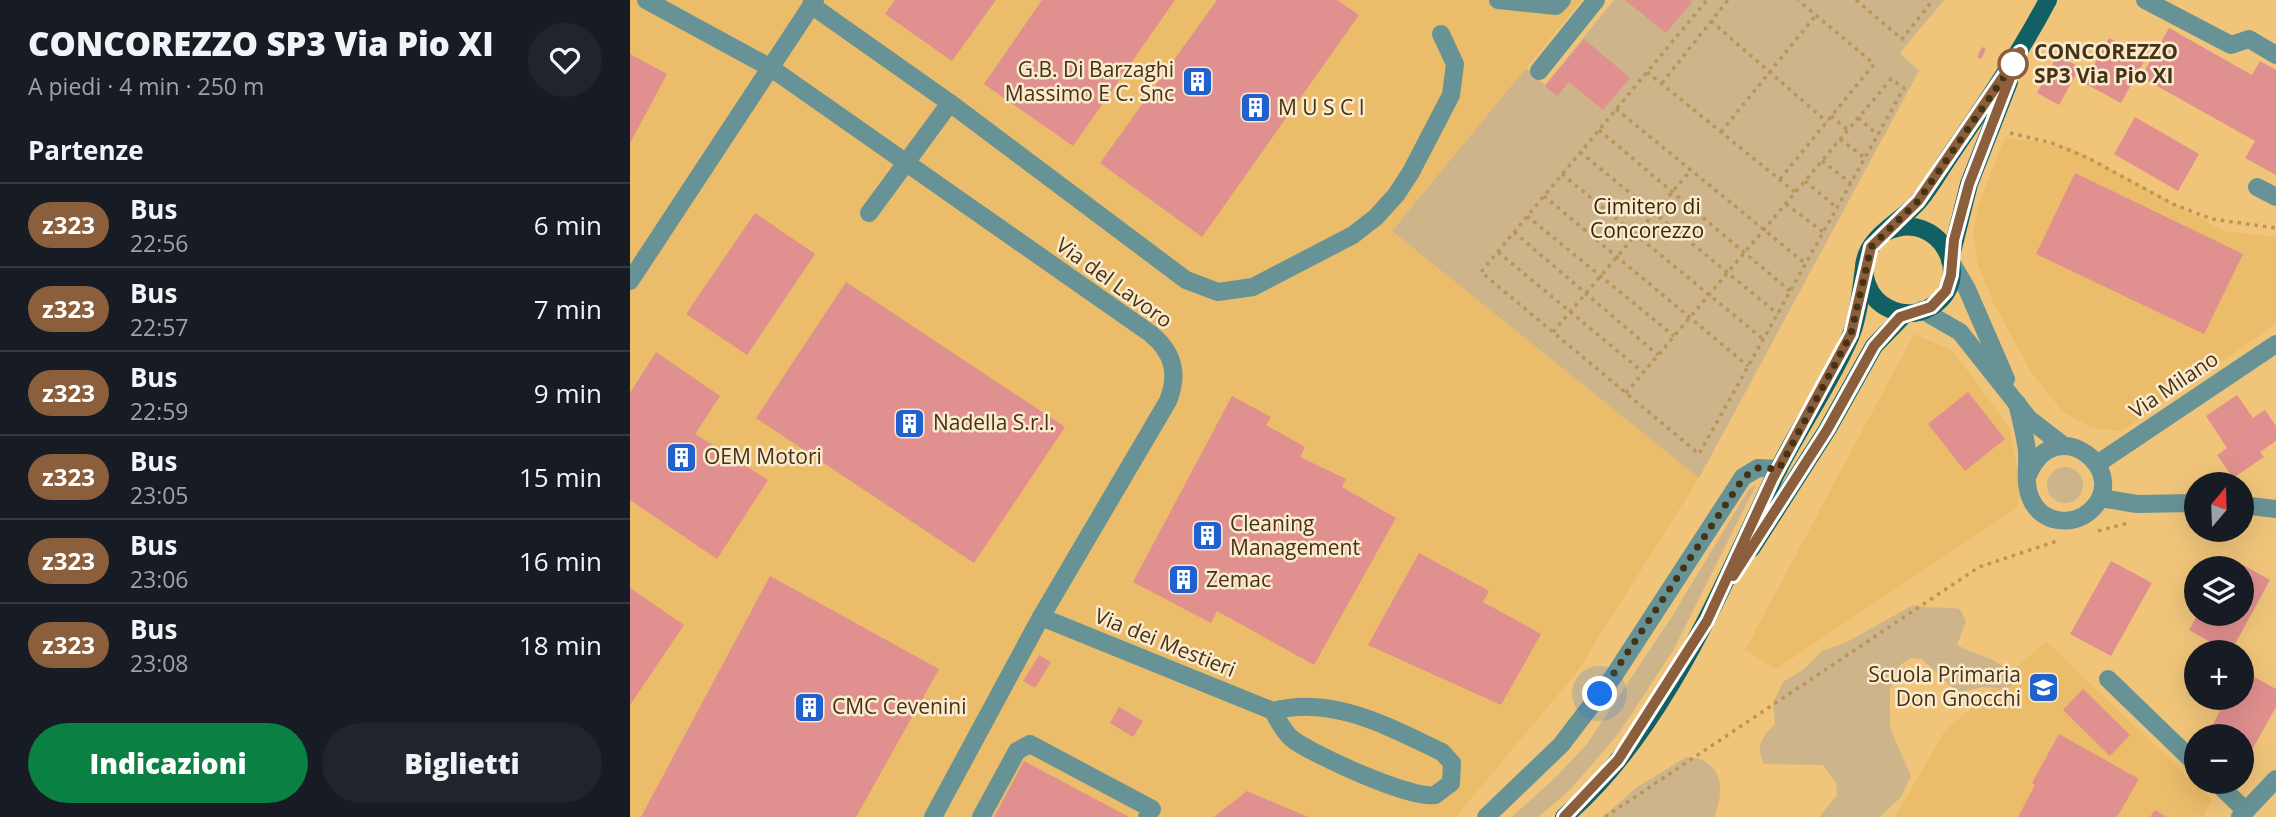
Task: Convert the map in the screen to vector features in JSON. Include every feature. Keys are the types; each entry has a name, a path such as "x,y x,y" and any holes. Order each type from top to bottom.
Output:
{"main road":[{"path":"1564,817 1625,751 1695,642 1720,596 1779,469 1851,334 1865,261 1872,244 1918,201 2020,52 2048,0"},
{"path":"1720,596 1806,464 1874,346 1914,312 1935,304 1946,291 1951,275 1950,260 1969,184 2020,52"},
{"path":"1886,232 1907,226 1927,231 1942,243 1950,260"},
{"path":"1865,261 1867,284 1876,299 1890,309 1914,312"}],"street":[{"name":"Via del Lavoro","path":"646,0 772,68 1151,334 1160,341 1172,363 1175,376 1168,401 1041,618 933,817"},
{"path":"1498,0 1556,6 1562,0"},
{"path":"1539,71 1596,0"},
{"path":"2145,0 2231,45 2249,40 2276,55"},
{"path":"630,281 813,3 1186,280 1217,292 1238,292 1253,287 1353,235 1396,195 1451,95 1455,64 1441,34"},
{"path":"869,213 950,103"},
{"path":"2257,187 2276,197"},
{"path":"1914,312 1960,332 2015,399 2029,419 2064,446 2083,450 2097,464 2102,475 2100,498 2093,508 2072,520 2048,517 2031,499 2015,399 1967,289 1950,260"},
{"name":"Via Milano","path":"2097,464 2276,344"},
{"path":"2028,475 2041,454 2064,446"},
{"path":"1486,817 1561,744 1613,677 1744,477 1758,468 1779,469"},
{"path":"2100,498 2130,503 2184,503"},
{"path":"2254,506 2276,509"},
{"name":"Via dei Mestieri","path":"1041,618 1273,711"},
{"path":"2108,679 2184,752"},
{"path":"1301,704 1344,711 1442,752 1452,764 1451,783 1435,795 1413,794 1303,746 1286,733 1273,711 1301,704"},
{"path":"981,817 1017,751 1030,744 1152,809 1147,817"},
{"path":"2226,794 2243,814 2276,779"}],"path":[{"path":"1626,393 1891,79 1904,88 1699,454 1481,272 1707,0"},
{"path":"1661,84 1728,0"},
{"path":"1780,179 1874,64 1798,0"},
{"path":"1856,0 1902,39 1933,0"},
{"path":"1721,132 1816,15"},
{"path":"1711,21 1827,122"},
{"path":"1647,72 1795,192"},
{"path":"1616,109 1806,264"},
{"path":"1831,116 1847,130"},
{"path":"1858,118 1878,135"},
{"path":"1599,130 1790,292"},
{"path":"2008,132 2052,143 2173,204 2212,219 2276,229"},
{"path":"1840,139 1865,158"},
{"path":"1580,152 1778,314"},
{"path":"1822,160 1851,183"},
{"path":"1553,332 1691,170"},
{"path":"1562,174 1763,339"},
{"path":"1805,181 1837,208"},
{"path":"1544,196 1748,366"},
{"path":"1786,204 1824,232"},
{"path":"1527,216 1674,336"},
{"path":"1514,232 1658,355"},
{"path":"1498,252 1643,372"},
{"path":"2087,533 2135,521"},
{"path":"1605,817 1979,567 2063,539"}],"shaded area":[{"path":"630,0 1582,0 1392,231 1699,478 1577,672 1456,817 630,817"},
{"path":"2005,137 2073,148 2224,231 2276,237 2276,324 2122,431 2092,428 2063,412 2031,372 1992,300 1977,262 1973,235 1978,206"},
{"path":"1914,334 1953,351 2009,427 2018,471 2018,507 1776,669 1745,650"},
{"name":"Scuola Primaria Don Gnocchi","path":"2046,641 2184,773 2184,794 2206,794 2212,800 2203,817 1895,817 1944,732"}],"green space":[{"name":"Cimitero di Concorezzo","path":"1614,0 1944,0 1900,53 1919,71 1699,478 1392,231 1526,68 1545,85"},
{"path":"2065,467 2078,472 2083,485 2078,498 2065,503 2052,498 2047,485 2052,472"},
{"path":"1756,485 1674,649 1619,733 1569,791 1538,817 1512,817 1587,744 1671,618 1749,489"},
{"path":"1913,605 1960,609 1966,621 1957,645 1998,663 2017,682 2006,689 1982,687 1958,693 1922,659 1911,658 1900,665 1890,689 1890,728 1911,776 1901,797 1880,817 1819,817 1837,795 1836,783 1823,765 1764,764 1761,758 1761,742 1775,724 1773,702 1783,682 1804,669 1822,651 1847,642"},
{"path":"1686,757 1707,763 1718,777 1720,796 1714,817 1603,817 1636,788"}],"building":[{"path":"895,0 996,0 952,61 885,14"},
{"path":"1042,0 1175,0 1073,146 984,84"},
{"path":"1217,0 1337,0 1359,15 1202,237 1100,163"},
{"path":"1625,0 1690,0 1692,2 1666,33"},
{"path":"2169,28 2252,75 2260,61 2276,70 2276,175 2245,158 2255,141 2141,77"},
{"path":"2109,38 2146,58 2121,103 2084,83"},
{"path":"1584,39 1630,78 1603,110 1569,82 1557,96 1545,86"},
{"path":"1982,47 1986,49 1981,59 1977,57"},
{"path":"630,54 667,74 630,143"},
{"path":"2057,56 2080,67 2059,105 2037,93"},
{"path":"2135,117 2199,154 2178,191 2114,154"},
{"path":"2075,173 2243,254 2204,334 2036,254"},
{"path":"755,213 815,254 747,355 686,314"},
{"name":"Nadella S.r.l.","path":"846,282 1065,427 974,563 756,418"},
{"name":"OEM Motori","path":"656,352 720,396 695,434 768,480 717,559 630,500 630,393"},
{"path":"1968,392 2005,439 1965,471 1928,424"},
{"path":"2237,395 2253,418 2265,410 2276,426 2276,441 2260,452 2264,457 2242,472 2229,472 2217,455 2227,448 2206,416"},
{"path":"1232,396 1271,417 1266,425 1305,447 1300,457 1346,479 1342,487 1396,518 1314,665 1217,611 1211,623 1133,582"},
{"path":"1419,553 1489,591 1483,602 1541,634 1501,705 1368,645"},
{"path":"2111,561 2152,583 2111,656 2070,634"},
{"path":"2254,571 2270,580 2254,609"},
{"name":"CMC Cevenini","path":"770,576 939,669 856,817 641,817"},
{"path":"630,588 684,625 630,705"},
{"path":"2191,626 2245,626 2237,640 2207,640 2189,630"},
{"path":"1039,655 1051,662 1035,688 1023,681"},
{"path":"2254,677 2276,689 2276,707 2254,746 2254,724 2213,724 2221,710 2254,710"},
{"path":"2083,689 2130,735 2110,756 2063,710"},
{"path":"1119,707 1143,721 1133,737 1110,723"},
{"path":"2059,734 2139,779 2117,817 2018,817 2035,785 2032,783"},
{"path":"1024,761 1129,817 994,817"},
{"path":"1247,791 1308,817 1214,817"},
{"path":"2155,810 2167,817 2150,817"}],"bus line":[{"name":"z323","path":"1564,817 1589,794 1618,760 1707,621 1773,478 1851,334 1866,258 1871,247 1918,201 2020,52 1969,184 1954,240 1950,282 1946,291 1931,307 1900,317 1874,346 1827,430 1733,576"}],"place":[{"name":"CONCOREZZO SP3 Via Pio XI","path":"2013,64"},
{"name":"G.B. Di Barzaghi Massimo E C. Snc","path":"1197,82"},
{"name":"M U S C I","path":"1255,108"},
{"name":"Nadella S.r.l.","path":"910,423"},
{"name":"OEM Motori","path":"681,457"},
{"name":"Cleaning Management","path":"1207,536"},
{"name":"Zemac","path":"1183,580"},
{"name":"Scuola Primaria Don Gnocchi","path":"2044,687"},
{"name":"CMC Cevenini","path":"809,707"}],"route":[{"path":"1600,694 1735,488 1750,471 1765,467 1779,469 1851,334 1866,258 1871,247 1918,201 2013,64"}]}
